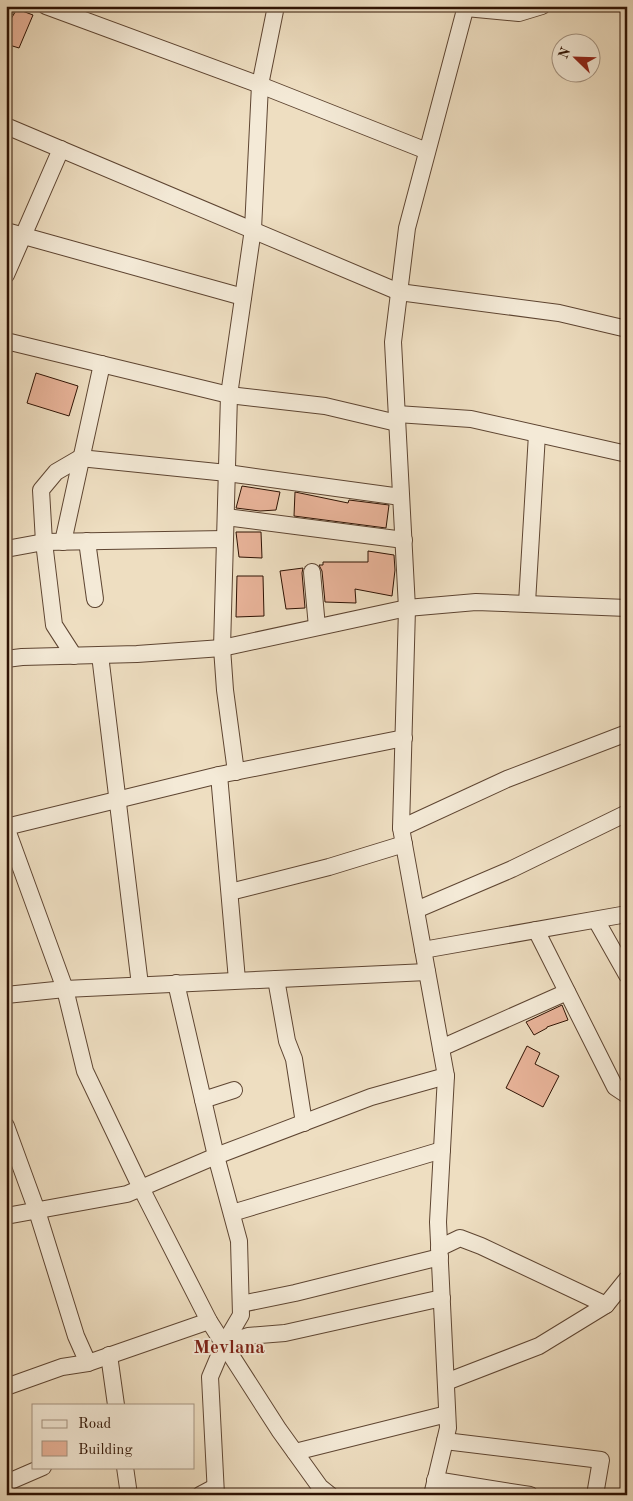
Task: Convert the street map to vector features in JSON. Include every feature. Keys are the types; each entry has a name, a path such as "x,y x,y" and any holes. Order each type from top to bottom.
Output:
{"street":[{"path":"46,6 260,85 427,151"},
{"path":"236,772 225,690 222,648 229,395 253,229 260,85 276,6"},
{"path":"530,1495 433,1488 448,1428 438,1222 446,1076 401,828 407,608 393,342 407,228 466,7 519,13 542,6"},
{"path":"6,126 399,292 560,313 627,328"},
{"path":"6,275 61,148"},
{"path":"6,231 243,297"},
{"path":"6,341 229,395 325,406 397,418 471,419 627,454"},
{"path":"63,542 102,364"},
{"path":"527,603 537,434"},
{"path":"74,656 54,624 44,542 41,490 56,472 80,458 227,473 401,497"},
{"path":"226,517 404,540"},
{"path":"6,549 44,542 225,539"},
{"path":"87,541 95,599"},
{"path":"312,572 317,627"},
{"path":"6,659 222,648 407,608 476,602 627,608"},
{"path":"100,655 140,985"},
{"path":"401,828 507,779 627,733"},
{"path":"330,1495 320,1487 209,1321 140,1188 85,1071 65,989 6,827 236,772 404,738"},
{"path":"220,776 238,980"},
{"path":"416,910 512,869 627,813"},
{"path":"230,892 329,867 404,844"},
{"path":"423,950 627,914"},
{"path":"596,920 627,975"},
{"path":"536,930 615,1087 627,1094"},
{"path":"6,994 140,985 427,972"},
{"path":"276,979 288,1041 294,1059 304,1122"},
{"path":"176,984 216,1156 239,1241 241,1315 224,1344 210,1376 215,1491 200,1495"},
{"path":"441,1048 567,992"},
{"path":"6,1216 127,1194 216,1156 371,1097 446,1076"},
{"path":"203,1100 234,1090"},
{"path":"6,1126 37,1211 76,1336 88,1363"},
{"path":"232,1213 442,1150"},
{"path":"241,1304 295,1293 440,1253 460,1238 606,1305"},
{"path":"446,1382 539,1346 606,1305 627,1279"},
{"path":"224,1344 248,1336 285,1333 442,1298"},
{"path":"6,1386 62,1367 88,1363 209,1321"},
{"path":"109,1356 116,1404"},
{"path":"296,1452 447,1414"},
{"path":"445,1441 601,1460 595,1495"},
{"path":"6,1483 41,1468"},
{"path":"125,1468 129,1495"}],"building":[{"path":"17,9 33,15 19,48 6,44 6,27"},
{"path":"36,373 78,386 69,416 27,403"},
{"path":"242,486 280,492 276,510 260,511 236,508"},
{"path":"295,492 348,503 349,500 389,505 386,528 294,516"},
{"path":"236,532 261,532 262,558 239,557"},
{"path":"368,551 394,555 395,570 392,596 355,589 356,603 325,602 322,571 319,565 323,565 323,562 368,562"},
{"path":"303,568 305,608 286,609 280,571"},
{"path":"237,576 263,576 264,616 236,617"},
{"path":"562,1005 568,1020 547,1027 534,1035 526,1022"},
{"path":"527,1046 540,1053 535,1064 559,1076 543,1107 506,1088"}],"district":[{"name":"Mevlana","path":"229,1348"}]}
